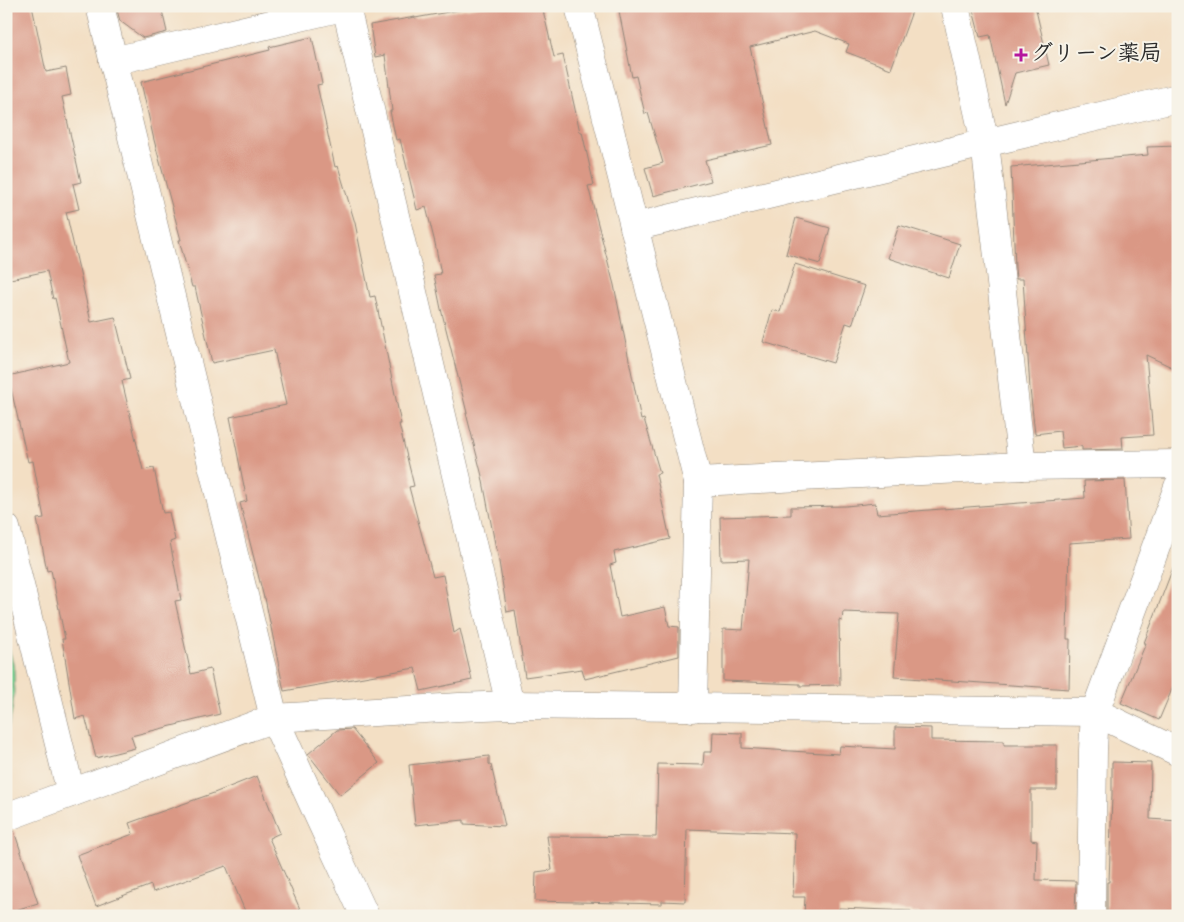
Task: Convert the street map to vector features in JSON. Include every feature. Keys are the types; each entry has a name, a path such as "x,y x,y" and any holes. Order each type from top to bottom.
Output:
{"street":[{"path":"100,6 274,718 366,916"},
{"path":"113,61 346,6 510,705"},
{"path":"579,6 698,482 693,708"},
{"path":"955,6 986,143 1022,466"},
{"path":"634,227 1178,98"},
{"path":"698,482 1022,466 1178,464"},
{"path":"1091,916 1095,712 1178,487"},
{"path":"6,528 71,793"},
{"path":"6,817 274,718 450,707 510,705 1095,712 1178,752"}],"green space":[{"path":"6,639 13,662 14,694 6,734"}],"building":[{"path":"6,6 32,6 46,72 66,68 71,95 62,97 81,182 73,184 79,209 66,212 91,322 115,317 130,379 122,381 143,470 154,468 163,513 169,512 175,540 170,542 181,600 175,601 191,674 210,669 220,714 131,736 135,748 96,758 85,716 75,719 62,639 65,639 51,570 47,571 37,519 44,518 33,461 28,462 8,376 69,362 47,271 6,280"},
{"path":"116,6 161,6 167,32 143,38 120,21"},
{"path":"482,6 542,6 554,57 563,55 594,185 588,186 614,285 641,420 644,419 660,473 656,474 670,539 614,552 616,563 610,565 620,617 665,607 669,626 679,627 679,656 585,679 582,669 525,677 515,610 507,612 497,549 482,476 441,309 434,275 441,274 435,243 426,207 417,210 400,139 396,140 390,111 392,111 385,55 375,57 370,25"},
{"path":"618,6 914,6 891,69 846,52 849,44 815,31 750,47 772,145 705,160 711,181 653,196 645,168 663,163 648,113 645,114 636,76 632,77"},
{"path":"972,6 1035,6 1049,65 1015,73 1005,104 990,35 980,37"},
{"path":"312,37 322,84 317,85 335,167 338,166 355,223 370,297 375,296 401,424 399,424 414,486 409,487 433,577 443,575 454,633 460,629 472,680 421,691 415,668 284,691 265,598 240,503 247,501 230,417 286,405 274,350 212,363 195,287 192,287 179,240 181,240 154,140 141,82 270,50 269,47"},
{"path":"1178,146 1178,370 1146,355 1153,435 1122,437 1123,449 1082,450 1082,446 1062,448 1060,431 1035,434 1030,389 1023,279 1016,279 1015,268 1011,167 1148,155 1147,147"},
{"path":"796,218 830,228 820,264 786,254"},
{"path":"899,225 960,244 949,278 888,258"},
{"path":"795,264 865,286 852,325 846,323 833,363 763,342 772,310 780,312"},
{"path":"1125,480 1129,539 1069,543 1067,639 1070,639 1069,689 894,677 899,614 843,612 842,621 839,620 840,685 800,686 800,684 723,681 723,629 743,630 749,559 721,560 720,517 791,515 791,507 846,506 875,503 877,514 1085,498 1084,481"},
{"path":"1176,560 1178,561 1178,675 1159,720 1121,703 1146,643 1144,643"},
{"path":"895,727 931,728 931,740 1004,741 1004,745 1057,745 1057,790 1031,790 1031,840 1037,841 1036,880 1076,881 1075,916 919,916 919,913 911,913 911,911 839,908 839,916 804,916 805,897 793,897 795,833 687,829 685,902 662,901 662,904 535,901 536,872 552,870 547,836 656,837 658,764 703,765 704,752 712,752 713,732 742,733 742,748 839,754 840,746 895,749"},
{"path":"352,729 379,763 340,795 308,754 337,730"},
{"path":"489,756 489,764 491,765 505,826 464,824 464,820 415,825 409,765"},
{"path":"1112,762 1151,763 1150,819 1178,821 1178,916 1107,916"},
{"path":"257,776 280,833 269,838 303,916 247,916 226,866 153,892 151,885 96,906 77,855 133,834 129,823"},
{"path":"14,831 38,903 6,913 6,832"}],"place":[{"name":"グリーン薬局","path":"1021,55"}]}
